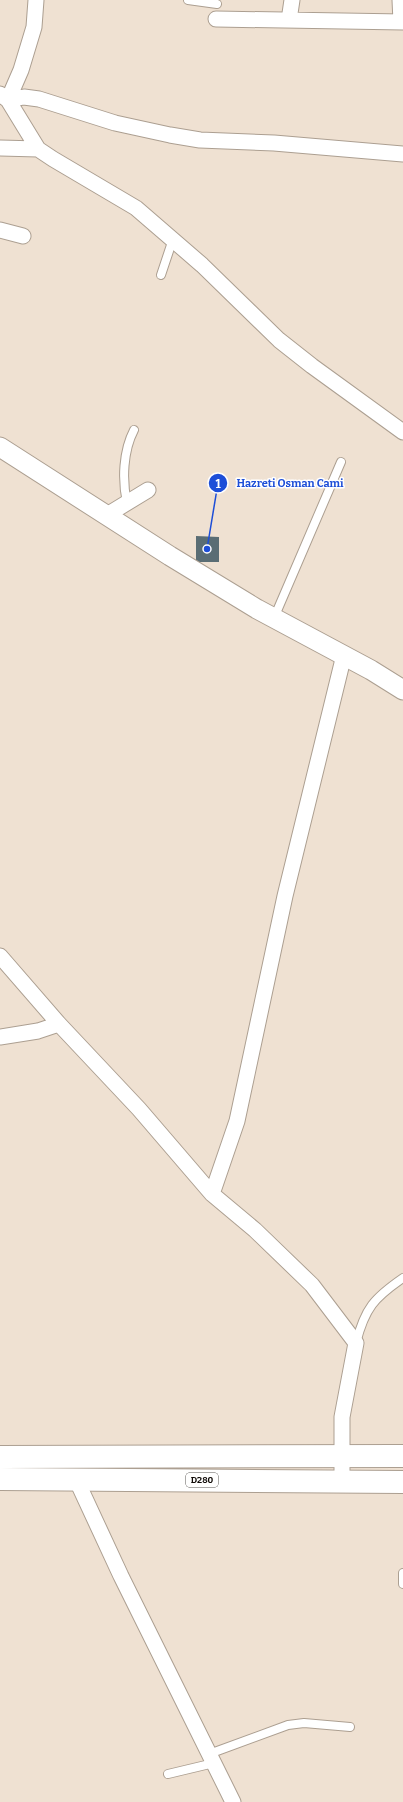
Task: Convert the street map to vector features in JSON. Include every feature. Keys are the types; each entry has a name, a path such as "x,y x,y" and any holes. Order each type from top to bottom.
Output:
{"highway":[{"path":"0,1457 403,1456"},
{"name":"D280","path":"0,1479 403,1482"}],"street":[{"path":"4,97 21,70 34,27 36,0"},
{"path":"289,20 292,0"},
{"path":"217,7 289,20 402,22 400,0"},
{"path":"4,97 38,149 53,160 136,208 173,239 280,340 318,371 403,432"},
{"path":"4,97 39,99 115,123 200,140 274,143 403,154"},
{"path":"1,152 38,149"},
{"path":"0,230 23,236"},
{"path":"0,448 170,556 274,618 371,670 403,690"},
{"path":"107,515 148,490"},
{"path":"212,1194 237,1121 285,896 344,655"},
{"path":"0,956 59,1024 139,1109 212,1194 255,1230 312,1285 356,1343 342,1417 342,1482"},
{"path":"0,1037 38,1032 59,1024"},
{"path":"76,1479 121,1576 233,1802"}],"lane":[{"path":"188,0 217,7"},
{"path":"161,274 173,239"},
{"path":"127,502 124,490 125,464 128,446 134,430"},
{"path":"274,618 342,462"},
{"path":"356,1343 367,1311 377,1297 403,1278"},
{"path":"402,1584 403,1573"},
{"path":"168,1774 212,1758 288,1725 304,1723 350,1727"}],"building":[{"path":"196,536 219,537 219,562 196,562"}],"place":[{"name":"Hazreti Osman Cami","path":"207,549"}]}
